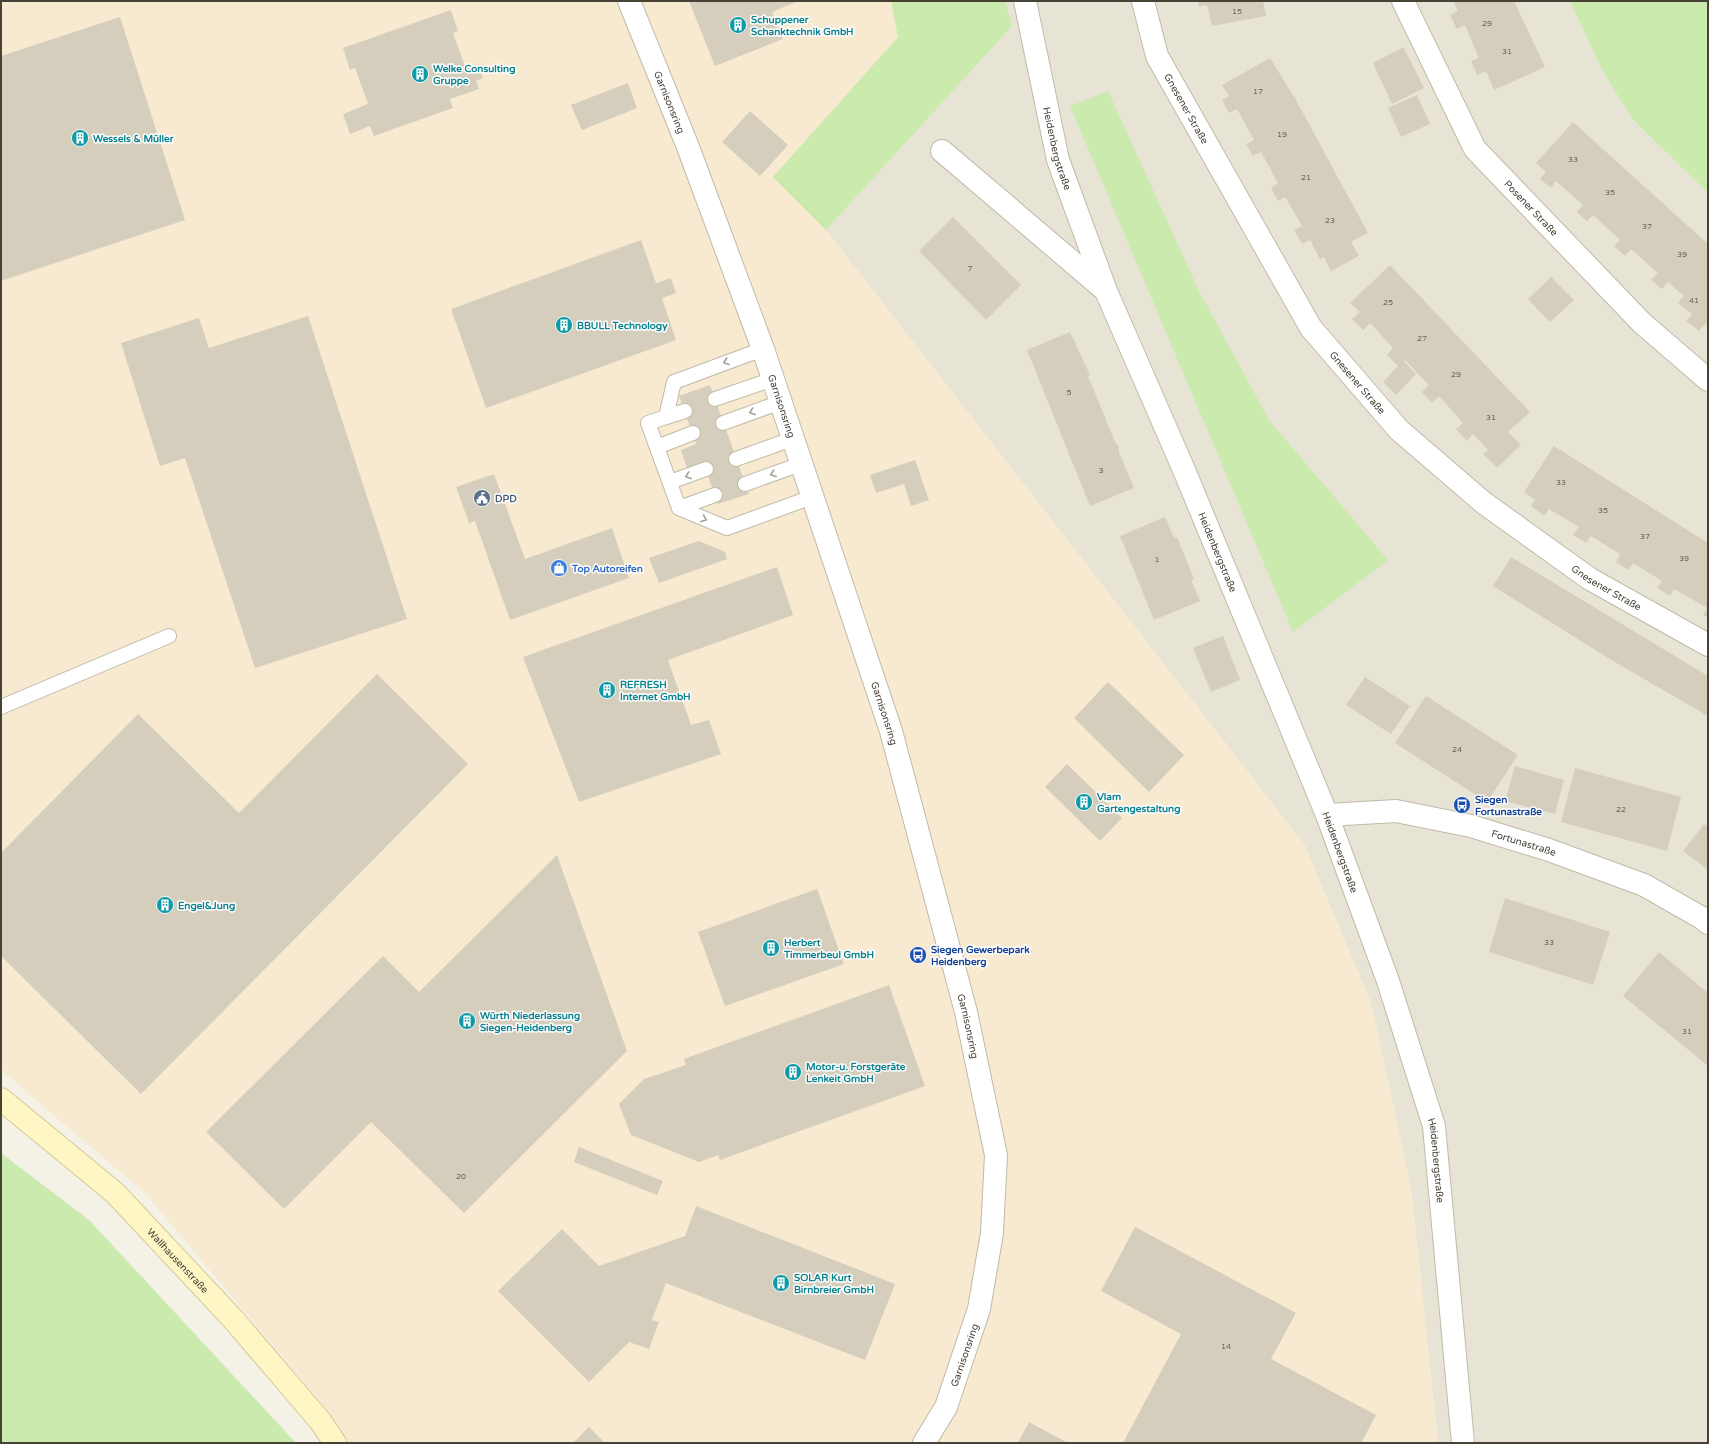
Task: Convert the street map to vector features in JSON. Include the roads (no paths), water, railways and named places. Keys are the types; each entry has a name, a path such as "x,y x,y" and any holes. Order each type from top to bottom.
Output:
{"street":[{"name":"Garnisonsring","path":"629,1 688,146 763,349 891,731 966,1012 996,1155 992,1233 979,1310 946,1407 924,1443"},
{"name":"Heidenbergstraße","path":"1025,1 1058,160 1106,291 1184,470 1327,815 1388,981 1434,1126 1463,1443"},
{"name":"Gnesener Straße","path":"1143,1 1157,56 1310,328 1398,430 1484,503 1590,579 1708,645"},
{"name":"Posener Straße","path":"1403,1 1475,149 1642,323 1708,380"},
{"name":"Heidenbergstraße","path":"942,151 1106,291"},
{"name":"Fortunastraße","path":"1327,815 1396,811 1471,826 1549,850 1644,886 1702,918 1708,923"},
{"name":"Wallhausenstraße","path":"1,1099 115,1193 233,1319 321,1422 335,1443"}],"lane":[{"path":"666,417 674,382 763,349"},
{"path":"715,399 773,379"},
{"path":"723,423 781,402"},
{"path":"684,410 648,423 679,508 727,528 812,497"},
{"path":"657,446 693,433"},
{"path":"736,459 792,439"},
{"path":"746,484 801,464"},
{"path":"670,482 706,469"},
{"path":"679,508 715,495"},
{"path":"1,707 170,636"}],"place":[{"name":"Schuppener Schanktechnik GmbH","path":"738,25"},
{"name":"Welke Consulting Gruppe","path":"420,74"},
{"name":"Wessels & Müller","path":"80,138"},
{"name":"BBULL Technology","path":"564,325"},
{"name":"DPD","path":"482,498"},
{"name":"Top Autoreifen","path":"559,568"},
{"name":"REFRESH Internet GmbH","path":"607,690"},
{"name":"Vlam Gartengestaltung","path":"1084,802"},
{"name":"Siegen Fortunastraße","path":"1462,805"},
{"name":"Engel&Jung","path":"165,905"},
{"name":"Herbert Timmerbeul GmbH","path":"771,948"},
{"name":"Siegen Gewerbepark Heidenberg","path":"918,955"},
{"name":"Würth Niederlassung Siegen-Heidenberg","path":"467,1021"},
{"name":"Motor-u. Forstgeräte Lenkeit GmbH","path":"793,1072"},
{"name":"SOLAR Kurt Birnbreier GmbH","path":"781,1283"}]}
